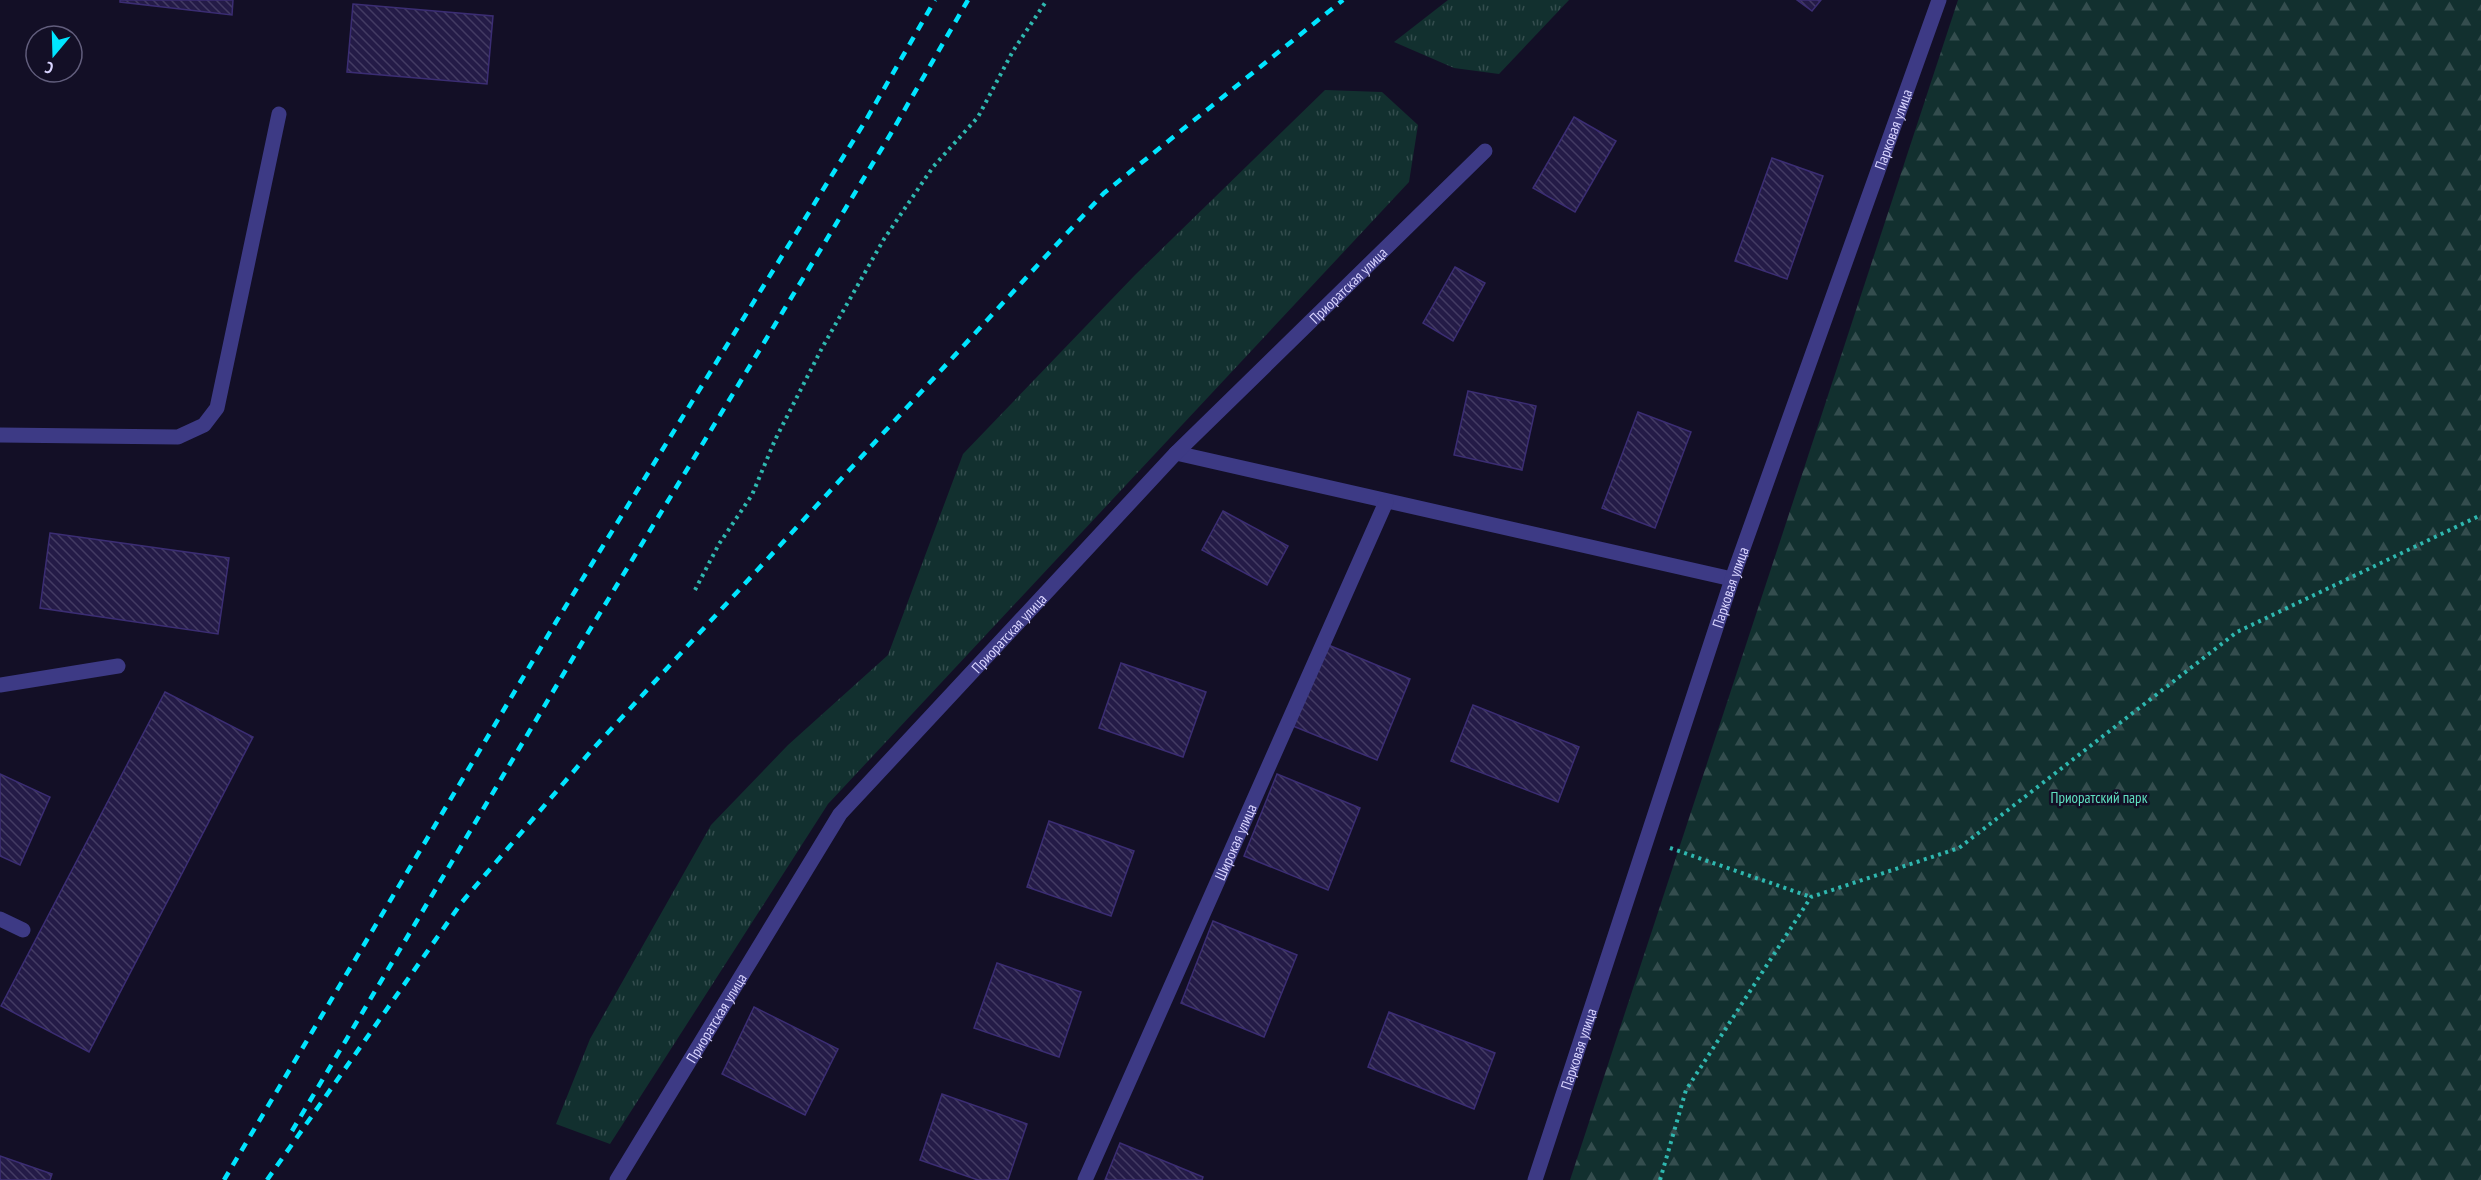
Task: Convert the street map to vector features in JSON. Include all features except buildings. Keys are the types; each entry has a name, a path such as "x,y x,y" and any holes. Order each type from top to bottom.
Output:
{"street":[{"name":"Парковая улица","path":"1535,1180 1732,579 1939,0"},
{"path":"0,435 178,437 204,425 217,408 279,114"},
{"name":"Приоратская улица","path":"617,1180 840,813 1176,453 1485,151"},
{"path":"1176,453 1732,579"},
{"name":"Широкая улица","path":"1085,1180 1386,502"},
{"path":"0,685 118,666"},
{"path":"0,918 22,930"}],"path":[{"path":"695,590 719,544 752,495 775,440 812,368 884,239 933,167 978,117 1013,51 1047,0"},
{"path":"1647,839 1811,897 1959,848 2237,632 2481,515"},
{"path":"1660,1180 1686,1090 1811,897"}],"green space":[{"path":"1448,0 1569,0 1499,74 1454,68 1394,42"},
{"name":"Приоратский парк","path":"1958,0 2481,0 2481,1180 1570,1180"},
{"path":"1325,90 1382,92 1418,125 1409,182 828,804 610,1144 556,1124 590,1039 711,825 788,745 888,655 963,454 1135,275"}],"railway":[{"path":"224,1180 556,622 866,120 935,0"},
{"path":"292,1131 586,636 890,135 968,0"},
{"path":"267,1180 462,902 591,751 1104,193 1343,0"}]}
